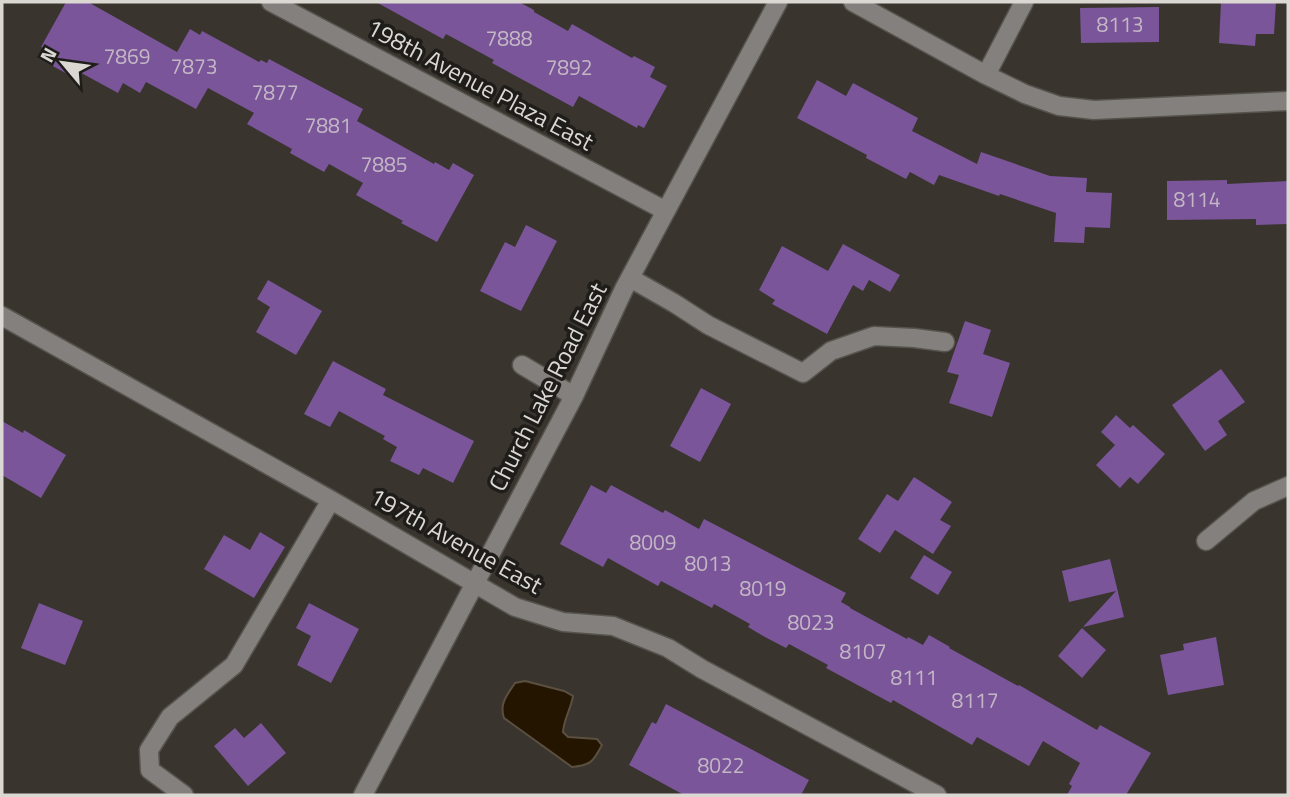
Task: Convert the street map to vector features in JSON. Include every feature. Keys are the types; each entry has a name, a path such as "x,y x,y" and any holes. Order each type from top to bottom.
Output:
{"street":[{"name":"198th Avenue Plaza East","path":"271,2 666,211"},
{"name":"Church Lake Road East","path":"363,795 574,396 630,278 778,2"},
{"path":"853,2 986,75 1059,106 1094,110 1288,101"},
{"path":"986,75 1024,2"},
{"path":"630,278 708,326 803,373 831,351 874,336 945,342"},
{"name":"197th Avenue East","path":"2,316 331,500 514,607 563,622 613,626 668,648 937,795"},
{"path":"522,365 574,396"},
{"path":"1206,541 1254,501 1288,486"},
{"path":"184,795 150,770 149,750 170,718 234,665 331,500"}],"shaded area":[{"path":"525,681 573,696 563,732 568,737 597,739 602,745 591,762 572,767 504,718 502,708 507,696 515,683"}],"building":[{"path":"66,2 88,2 177,52 190,29 200,35 202,31 259,62 261,60 267,63 269,59 363,109 357,121 434,164 435,162 449,170 453,163 474,175 437,242 356,195 363,183 329,164 324,172 290,153 292,149 247,124 254,113 208,88 196,109 146,82 140,93 123,83 118,93 74,69 71,76 38,58 44,48 41,47"},
{"path":"376,2 519,2 568,31 572,24 632,58 634,56 655,67 650,77 667,86 644,128 638,125 637,128 579,96 573,107 492,63 494,60 446,34 443,39"},
{"path":"1221,2 1276,2 1274,34 1256,34 1255,46 1219,43"},
{"path":"1159,7 1159,42 1081,43 1080,8"},
{"path":"817,80 846,96 853,83 918,118 912,131 977,164 981,152 1050,176 1087,178 1086,192 1112,193 1110,228 1085,227 1084,243 1054,242 1056,213 939,175 934,185 910,172 906,179 797,118"},
{"path":"1227,180 1227,184 1288,181 1288,224 1256,225 1256,219 1167,220 1167,181"},
{"path":"526,225 557,241 521,311 480,291 505,242 515,247"},
{"path":"843,244 900,275 890,292 869,280 863,291 853,285 827,334 772,304 775,300 759,290 782,246 828,271"},
{"path":"268,280 322,311 296,355 256,332 270,307 257,299"},
{"path":"965,321 991,330 983,354 1010,363 992,417 949,403 959,375 947,372"},
{"path":"333,361 386,389 383,395 474,441 453,483 423,468 419,475 390,461 397,447 383,439 385,436 339,411 330,427 304,414"},
{"path":"1221,369 1245,402 1218,421 1227,435 1205,451 1172,405"},
{"path":"701,388 731,404 700,462 670,446"},
{"path":"1116,415 1130,428 1133,425 1165,454 1138,484 1130,477 1120,488 1096,465 1115,445 1101,432"},
{"path":"2,421 23,433 24,430 66,455 41,498 2,475"},
{"path":"914,477 952,502 940,520 951,526 933,554 895,530 880,553 858,539 887,494 898,501"},
{"path":"591,485 606,493 611,485 699,529 704,519 846,593 841,602 907,639 908,637 923,645 929,635 1097,730 1100,725 1151,753 1126,795 1067,795 1072,786 1069,784 1080,763 1043,741 1029,766 977,737 972,745 893,700 891,703 826,668 828,665 789,644 786,648 765,637 748,627 750,624 714,604 712,608 661,581 658,586 608,558 603,567 560,544"},
{"path":"260,532 285,547 254,598 204,569 224,535 250,550"},
{"path":"924,555 952,572 938,595 910,578"},
{"path":"1110,559 1124,617 1083,627 1116,591 1069,602 1062,571"},
{"path":"39,603 83,621 65,665 21,648"},
{"path":"309,603 359,629 331,683 297,665 311,636 296,628"},
{"path":"1082,628 1106,650 1082,678 1058,656"},
{"path":"1216,637 1224,685 1168,695 1160,655 1184,650 1183,644"},
{"path":"666,704 809,780 801,795 684,795 629,765 652,722 656,724"},
{"path":"261,723 286,753 248,786 214,746 235,728 244,738"}]}
